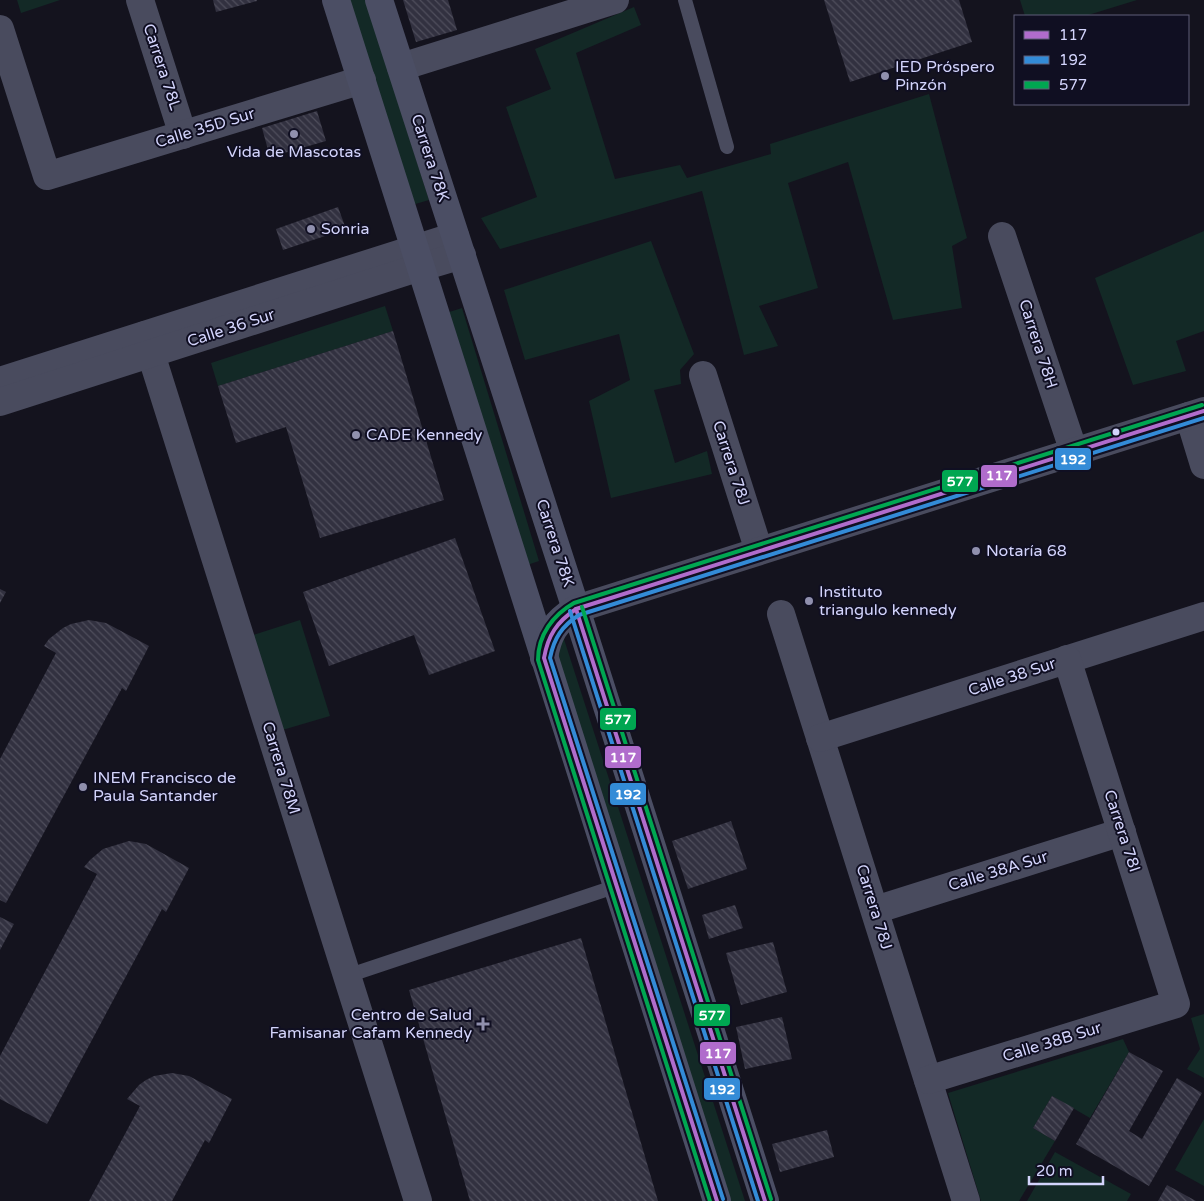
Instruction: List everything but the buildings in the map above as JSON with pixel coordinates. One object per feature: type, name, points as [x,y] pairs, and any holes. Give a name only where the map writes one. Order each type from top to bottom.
[{"type":"main road","points":[[336,0],[420,258],[544,658],[717,1201]]},
{"type":"main road","name":"Carrera 78K","points":[[379,0],[765,1201]]},
{"type":"main road","points":[[544,658],[547,643],[553,629],[563,617],[576,609]]},
{"type":"street","name":"Carrera 78L","points":[[140,0],[183,134]]},
{"type":"street","points":[[401,67],[615,0]]},
{"type":"street","name":"Calle 35D Sur","points":[[0,29],[47,176],[362,80]]},
{"type":"street","name":"Carrera 78H","points":[[1002,236],[1074,452]]},
{"type":"street","name":"Calle 36 Sur","points":[[0,381],[149,344],[459,246]]},
{"type":"street","name":"Calle 36 Sur","points":[[0,402],[149,344]]},
{"type":"street","name":"Carrera 78M","points":[[149,344],[418,1201]]},
{"type":"street","name":"Carrera 78J","points":[[703,375],[759,551]]},
{"type":"street","points":[[576,609],[1196,413],[1204,466]]},
{"type":"street","name":"Carrera 78J","points":[[782,614],[966,1201]]},
{"type":"street","name":"Calle 38 Sur","points":[[820,738],[1204,616]]},
{"type":"street","name":"Carrera 78I","points":[[1067,659],[1176,1004]]},
{"type":"street","name":"Calle 38A Sur","points":[[874,910],[1122,832]]},
{"type":"street","name":"Calle 38B Sur","points":[[928,1080],[1176,1004]]},
{"type":"lane","points":[[685,0],[727,147]]},
{"type":"lane","points":[[347,976],[617,886]]},
{"type":"green space","points":[[17,0],[60,0],[21,13]]},
{"type":"green space","points":[[347,0],[366,0],[429,200],[412,205]]},
{"type":"green space","points":[[1020,0],[1137,0],[1088,15],[1025,15]]},
{"type":"green space","points":[[634,7],[641,25],[576,53],[615,179],[680,165],[687,178],[771,154],[770,144],[929,94],[967,238],[952,246],[962,308],[893,320],[848,162],[788,183],[818,288],[759,306],[778,346],[744,355],[702,191],[500,249],[481,218],[537,197],[506,107],[551,89],[535,49]]},
{"type":"green space","points":[[1204,231],[1204,331],[1176,341],[1186,371],[1133,385],[1095,278]]},
{"type":"green space","points":[[651,241],[694,354],[680,370],[681,384],[654,390],[675,463],[707,451],[712,474],[611,498],[589,401],[630,380],[619,334],[525,360],[504,290]]},
{"type":"green space","points":[[385,306],[393,331],[218,386],[211,363]]},
{"type":"green space","points":[[462,308],[539,561],[524,566],[446,313]]},
{"type":"green space","points":[[300,620],[330,716],[279,731],[250,636]]},
{"type":"green space","points":[[562,633],[745,1201],[724,1201],[554,661]]},
{"type":"green space","points":[[1204,1014],[1204,1078],[1187,1069],[1200,1049],[1191,1018]]},
{"type":"green space","points":[[1123,1039],[1129,1052],[1090,1118],[1052,1096],[1033,1128],[1055,1141],[1019,1201],[981,1201],[948,1093]]},
{"type":"green space","points":[[1204,1119],[1204,1186],[1175,1170]]},
{"type":"green space","points":[[1055,1152],[1131,1194],[1127,1201],[1027,1201]]},
{"type":"transit line","name":"577","points":[[710,1201],[538,660],[541,642],[548,627],[560,613],[574,603],[1202,405]]},
{"type":"transit line","name":"117","points":[[717,1201],[544,658],[548,642],[554,630],[576,609],[1204,411]]},
{"type":"transit line","name":"192","points":[[723,1199],[550,658],[560,633],[579,615],[1204,418]]},
{"type":"transit line","name":"577","points":[[582,607],[771,1199]]},
{"type":"transit line","name":"117","points":[[576,609],[765,1201]]},
{"type":"transit line","name":"192","points":[[570,611],[758,1201]]},
{"type":"place","name":"IED Próspero Pinzón","points":[[885,76]]},
{"type":"place","name":"Vida de Mascotas","points":[[294,134]]},
{"type":"place","name":"Sonria","points":[[311,229]]},
{"type":"place","name":"CADE Kennedy","points":[[356,435]]},
{"type":"place","name":"Notaría 68","points":[[976,551]]},
{"type":"place","name":"Instituto triangulo kennedy","points":[[809,601]]},
{"type":"place","name":"INEM Francisco de Paula Santander","points":[[83,787]]},
{"type":"place","name":"Centro de Salud Famisanar Cafam Kennedy","points":[[483,1024]]}]
